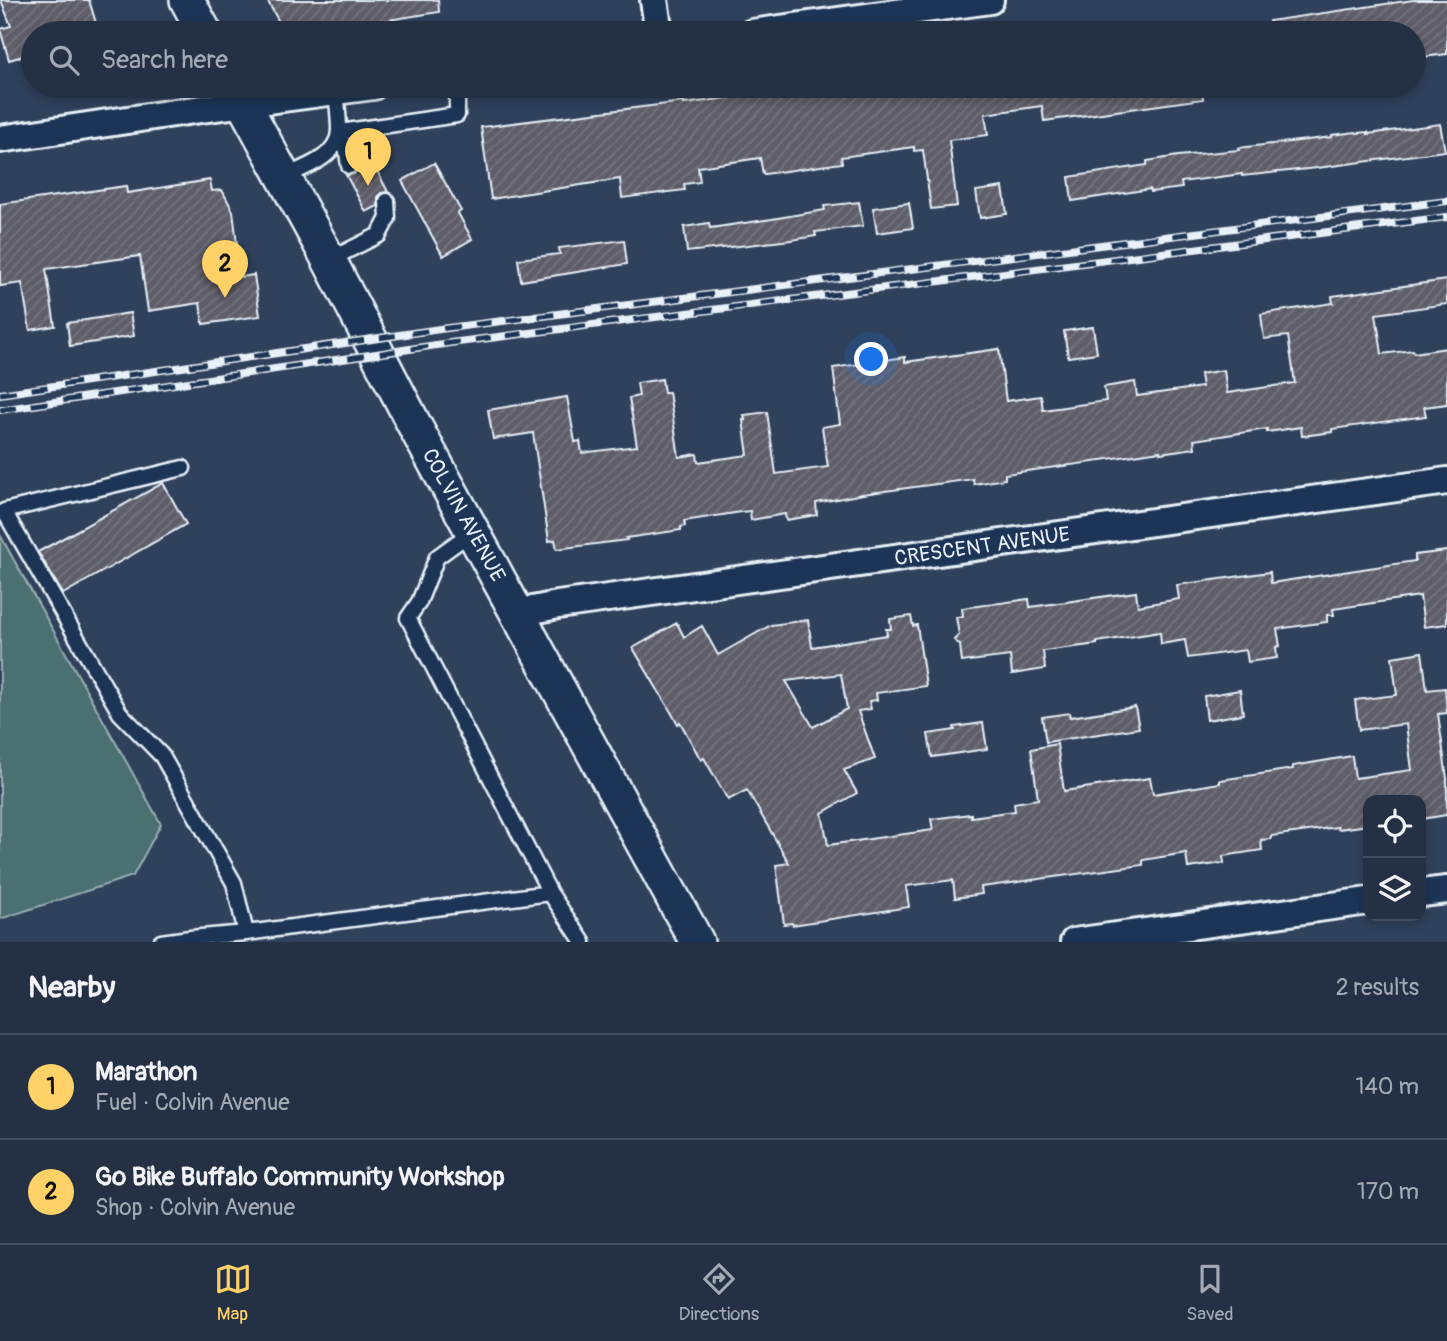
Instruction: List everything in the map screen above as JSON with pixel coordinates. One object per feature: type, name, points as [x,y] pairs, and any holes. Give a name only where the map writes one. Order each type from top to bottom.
[{"type":"street","points":[[187,0],[198,21]]},
{"type":"street","points":[[654,0],[657,21]]},
{"type":"street","points":[[838,21],[990,0]]},
{"type":"street","points":[[0,139],[217,98]]},
{"type":"street","name":"COLVIN AVENUE","points":[[240,98],[329,260],[417,430],[697,942]]},
{"type":"street","name":"CRESCENT AVENUE","points":[[518,612],[1447,481]]},
{"type":"street","points":[[1426,892],[1447,890]]},
{"type":"street","points":[[1074,942],[1363,902]]},
{"type":"lane","points":[[337,98],[340,140],[349,166]]},
{"type":"lane","points":[[283,177],[323,158],[340,140],[457,115],[457,98]]},
{"type":"lane","points":[[340,140],[365,157]]},
{"type":"lane","points":[[329,260],[379,235],[388,218],[387,201]]},
{"type":"lane","points":[[373,209],[388,218]]},
{"type":"lane","points":[[183,468],[4,511],[120,713],[162,756],[169,768],[234,883],[246,933]]},
{"type":"lane","points":[[473,531],[437,557],[419,602],[408,618],[550,893],[583,942]]},
{"type":"lane","points":[[164,942],[550,893]]},
{"type":"green space","points":[[0,535],[161,824],[133,876],[0,919]]},
{"type":"building","points":[[1,0],[89,0],[95,21],[21,21],[21,57],[9,60],[0,29],[11,26]]},
{"type":"building","points":[[267,0],[438,0],[439,12],[382,21],[278,21]]},
{"type":"building","points":[[1413,0],[1447,0],[1447,54],[1426,57],[1426,21],[1269,21]]},
{"type":"building","points":[[727,98],[1203,99],[1044,121],[1042,106],[985,114],[988,135],[949,140],[957,206],[931,209],[923,150],[914,151],[914,147],[841,157],[842,163],[765,174],[760,158],[698,167],[700,182],[684,184],[685,190],[622,198],[620,179],[491,199],[481,127]]},
{"type":"building","points":[[1440,124],[1445,151],[1181,182],[1182,188],[1151,192],[1150,189],[1072,201],[1069,177],[1147,165],[1147,161],[1178,156],[1239,150],[1238,148],[1356,132],[1368,134]]},
{"type":"building","points":[[373,163],[388,192],[381,193],[378,206],[366,212],[346,175],[354,174],[360,165],[365,167]]},
{"type":"building","points":[[434,163],[461,211],[458,213],[472,239],[443,256],[402,181]]},
{"type":"building","points":[[210,180],[212,191],[222,190],[233,211],[241,277],[254,275],[260,316],[203,324],[200,303],[148,311],[140,256],[46,269],[55,326],[30,330],[22,283],[0,286],[0,204],[126,186],[127,193]]},
{"type":"building","points":[[1003,187],[1007,214],[980,218],[976,191]]},
{"type":"building","points":[[859,202],[863,226],[815,232],[816,236],[791,240],[687,252],[684,227],[709,223],[710,228]]},
{"type":"building","points":[[909,203],[913,228],[877,233],[873,208]]},
{"type":"building","points":[[624,240],[627,264],[521,281],[518,259],[560,254],[559,248]]},
{"type":"building","points":[[1447,280],[1447,304],[1376,314],[1382,354],[1447,348],[1447,404],[1424,407],[1426,416],[1332,429],[1332,432],[1302,436],[1301,427],[1267,432],[1267,429],[1194,440],[1195,448],[1005,474],[1005,479],[974,484],[973,479],[816,503],[817,515],[786,520],[785,514],[751,520],[750,511],[741,512],[684,521],[685,526],[681,527],[681,530],[557,549],[555,540],[549,541],[533,433],[493,439],[488,410],[567,397],[575,442],[580,441],[582,453],[637,446],[629,398],[639,396],[637,383],[662,379],[664,393],[669,392],[679,457],[697,454],[698,462],[748,455],[744,415],[767,412],[776,474],[828,467],[822,427],[840,424],[833,368],[905,357],[905,362],[999,349],[1006,401],[1041,396],[1043,410],[1106,401],[1104,387],[1135,382],[1137,396],[1202,387],[1200,374],[1224,370],[1227,393],[1295,383],[1288,336],[1264,339],[1261,314],[1333,303],[1332,296]]},
{"type":"building","points":[[130,313],[134,336],[70,346],[67,323]]},
{"type":"building","points":[[1093,327],[1097,353],[1068,357],[1064,331]]},
{"type":"building","points":[[163,483],[186,524],[63,594],[38,552]]},
{"type":"building","points":[[1447,551],[1447,624],[1424,627],[1420,596],[1333,609],[1334,615],[1327,615],[1327,622],[1277,629],[1280,646],[1276,647],[1277,658],[1248,662],[1246,650],[1188,658],[1185,640],[1161,644],[1160,632],[1043,651],[1045,669],[1012,674],[1010,656],[962,662],[960,645],[954,640],[959,635],[956,617],[963,616],[962,608],[1029,599],[1030,607],[1136,592],[1138,606],[1179,599],[1177,585],[1270,572],[1271,583],[1415,561],[1415,555]]},
{"type":"building","points":[[911,616],[913,626],[917,625],[926,686],[876,693],[877,700],[869,701],[871,709],[858,711],[875,759],[844,770],[857,793],[822,813],[828,845],[933,830],[931,819],[1015,811],[1014,803],[1038,799],[1031,749],[1057,744],[1064,791],[1150,778],[1153,794],[1352,756],[1355,778],[1412,770],[1406,724],[1359,730],[1355,700],[1397,695],[1392,657],[1422,652],[1427,690],[1445,688],[1447,713],[1438,714],[1447,779],[1447,815],[1426,818],[1426,795],[1363,795],[1363,826],[1271,836],[1271,839],[1261,840],[1262,850],[1223,856],[1224,863],[1188,868],[1186,853],[1143,860],[1143,865],[981,887],[982,894],[955,898],[953,880],[906,886],[909,907],[793,925],[784,924],[776,865],[789,863],[747,790],[728,800],[704,758],[701,760],[680,722],[678,724],[633,648],[677,623],[684,637],[702,626],[718,655],[771,625],[808,620],[812,647],[887,635],[886,629],[891,629],[890,619]],"holes":[[[841,674],[847,709],[813,727],[786,681]]]},
{"type":"building","points":[[1240,690],[1243,714],[1207,720],[1204,696]]},
{"type":"building","points":[[1135,707],[1139,728],[1046,742],[1042,717],[1069,713],[1070,717]]},
{"type":"building","points":[[983,723],[987,749],[932,757],[928,734]]},
{"type":"railway","points":[[0,394],[440,329],[1447,201]]},
{"type":"railway","points":[[0,410],[450,343],[1447,217]]},
{"type":"place","name":"Marathon","points":[[368,186]]},
{"type":"place","name":"Go Bike Buffalo Community Workshop","points":[[225,298]]}]
